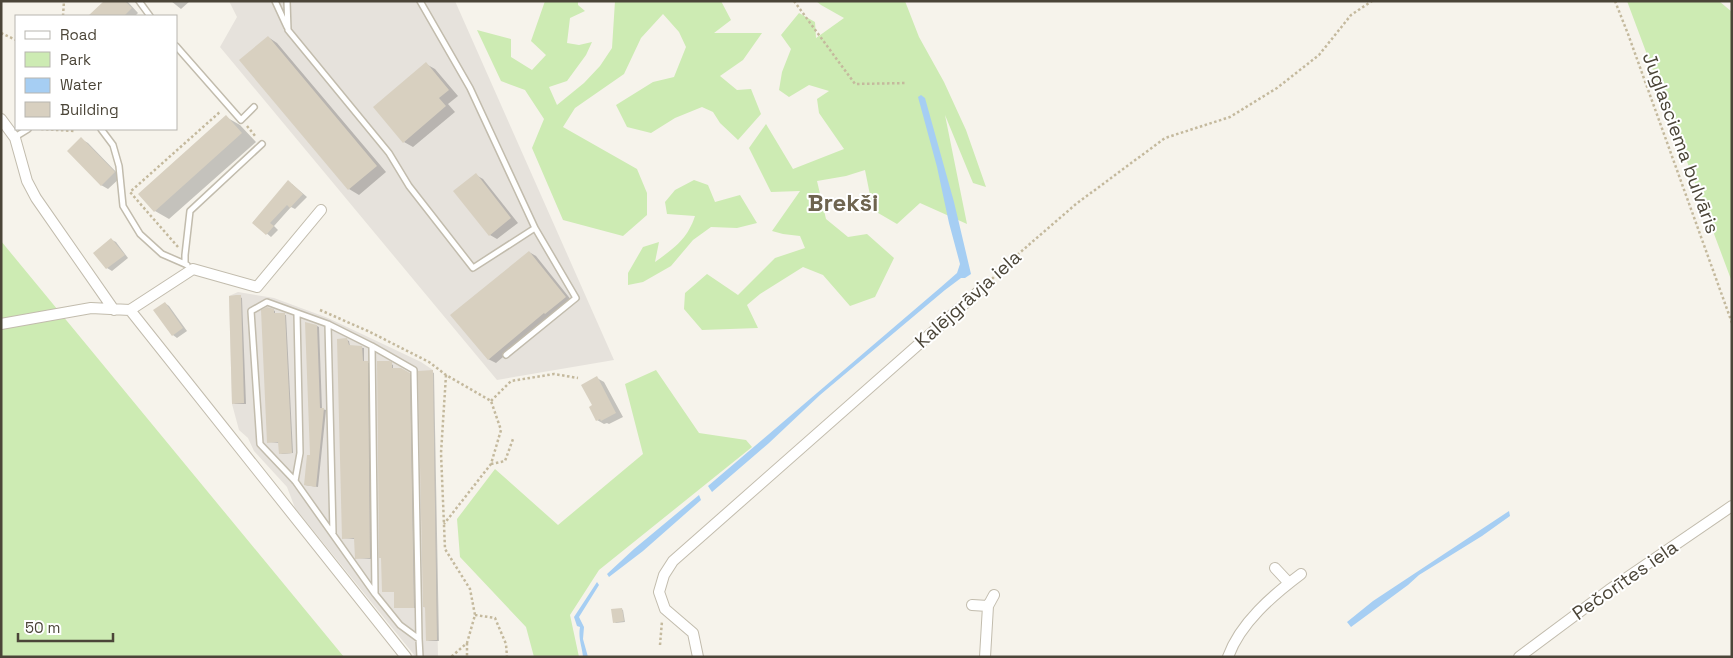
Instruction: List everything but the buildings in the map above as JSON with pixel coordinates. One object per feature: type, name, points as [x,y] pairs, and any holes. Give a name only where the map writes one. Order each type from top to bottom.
[{"type":"street","points":[[1,119],[15,138],[27,181],[36,198],[114,310]]},
{"type":"street","points":[[1,324],[91,308],[130,310],[189,267],[257,287],[320,210]]},
{"type":"street","name":"Kalējgrāvja iela","points":[[665,609],[659,592],[664,575],[673,561],[978,292]]},
{"type":"street","points":[[130,310],[406,657]]},
{"type":"street","name":"Pečorītes iela","points":[[1519,657],[1609,590],[1732,506]]},
{"type":"street","points":[[1275,568],[1289,583]]},
{"type":"street","points":[[1228,657],[1245,625],[1301,574]]},
{"type":"street","points":[[985,657],[988,606],[994,595]]},
{"type":"street","points":[[972,605],[988,606]]},
{"type":"street","points":[[665,609],[693,633],[698,657]]},
{"type":"lane","points":[[139,1],[149,15]]},
{"type":"lane","points":[[275,1],[288,30],[389,153],[409,186],[473,268],[535,228]]},
{"type":"lane","points":[[287,1],[288,30]]},
{"type":"lane","points":[[420,1],[470,88],[535,228],[576,298],[506,355]]},
{"type":"lane","points":[[178,48],[241,120],[254,107]]},
{"type":"lane","points":[[15,138],[27,130]]},
{"type":"lane","points":[[102,130],[113,145],[119,166],[123,206],[140,234],[162,254],[189,267]]},
{"type":"lane","points":[[189,267],[185,255],[190,211],[262,144]]},
{"type":"lane","points":[[420,639],[400,625],[375,594],[295,481],[260,444],[251,311],[267,302],[328,324],[414,370],[420,639],[420,657]]},
{"type":"lane","points":[[295,481],[300,452],[297,314]]},
{"type":"lane","points":[[328,324],[333,534]]},
{"type":"lane","points":[[372,346],[375,594]]},
{"type":"path","points":[[63,15],[64,1]]},
{"type":"path","points":[[794,1],[855,84],[907,83]]},
{"type":"path","name":"Kalējgrāvja iela","points":[[978,292],[1009,262],[1076,204],[1165,138],[1230,117],[1277,88],[1319,55],[1351,15],[1372,1]]},
{"type":"path","name":"Juglasciema bulvāris","points":[[1615,1],[1732,323]]},
{"type":"path","points":[[1,33],[15,40]]},
{"type":"path","points":[[185,255],[130,192],[228,105]]},
{"type":"path","points":[[241,120],[262,144]]},
{"type":"path","points":[[58,130],[74,131]]},
{"type":"path","points":[[314,308],[368,331],[430,362],[446,375],[490,401],[500,430],[491,464],[444,524]]},
{"type":"path","points":[[490,401],[511,382],[554,374],[578,378]]},
{"type":"path","points":[[446,375],[441,453],[445,549],[470,589],[475,615],[467,643],[468,657]]},
{"type":"path","points":[[491,464],[505,461],[513,439]]},
{"type":"path","points":[[660,644],[662,617],[665,609]]},
{"type":"path","points":[[475,615],[496,618],[506,644],[507,657]]},
{"type":"path","points":[[451,657],[467,643]]},
{"type":"shaded area","points":[[229,1],[455,1],[614,360],[497,380],[220,47],[237,17]]},
{"type":"shaded area","points":[[238,292],[274,298],[328,318],[421,362],[433,370],[438,657],[415,656],[295,508],[287,487],[254,451],[248,438],[239,430],[232,404],[229,296]]},
{"type":"green space","points":[[545,1],[578,1],[578,5],[585,11],[570,18],[567,43],[579,45],[592,42],[586,55],[567,81],[549,87],[557,105],[584,83],[600,66],[612,48],[615,1],[721,1],[731,20],[714,33],[762,33],[743,60],[720,76],[737,90],[751,89],[761,114],[738,140],[720,123],[713,112],[702,107],[675,118],[651,133],[627,127],[616,105],[653,82],[674,77],[686,47],[679,32],[663,14],[641,38],[624,74],[575,108],[563,127],[637,169],[647,193],[647,215],[623,236],[563,220],[532,148],[544,119],[525,90],[501,81],[477,30],[511,39],[511,57],[532,70],[546,55],[531,41]]},
{"type":"green space","points":[[816,1],[905,1],[919,37],[944,82],[966,130],[986,187],[973,183],[945,115],[967,224],[920,203],[897,224],[873,210],[865,170],[846,176],[817,181],[826,219],[848,237],[867,234],[894,258],[875,297],[850,306],[823,275],[803,267],[760,294],[747,305],[758,328],[702,330],[684,309],[685,293],[707,274],[738,295],[775,258],[805,248],[800,236],[772,231],[800,191],[771,192],[749,148],[766,124],[793,169],[844,149],[819,113],[817,99],[829,91],[809,85],[789,97],[779,90],[782,72],[791,49],[781,35],[799,13],[815,22],[816,38],[844,18]]},
{"type":"green space","points":[[1627,1],[1719,1],[1732,12],[1732,282]]},
{"type":"green space","points":[[694,180],[708,185],[715,202],[740,195],[757,223],[737,228],[711,227],[693,240],[671,266],[643,282],[628,285],[628,273],[643,247],[659,242],[655,262],[674,248],[688,231],[695,216],[667,214],[665,202],[675,190]]},
{"type":"green space","points":[[1,241],[344,657],[1,657]]},
{"type":"green space","points":[[656,370],[699,433],[746,440],[752,447],[599,570],[570,615],[579,657],[534,657],[526,627],[460,557],[457,519],[495,469],[558,525],[643,454],[625,384]]},
{"type":"water","points":[[921,95],[925,98],[954,202],[971,274],[961,278],[945,290],[820,395],[769,443],[712,492],[708,486],[957,273],[960,264],[918,97]]},
{"type":"water","points":[[699,495],[701,500],[643,551],[609,577],[607,574],[634,549]]},
{"type":"water","points":[[1509,511],[1510,516],[1482,536],[1419,575],[1351,627],[1347,622],[1373,601]]},
{"type":"water","points":[[597,582],[599,585],[579,617],[584,627],[583,639],[588,657],[583,657],[580,627],[577,626],[574,617]]},
{"type":"district","name":"Brekši","points":[[843,202]]}]
